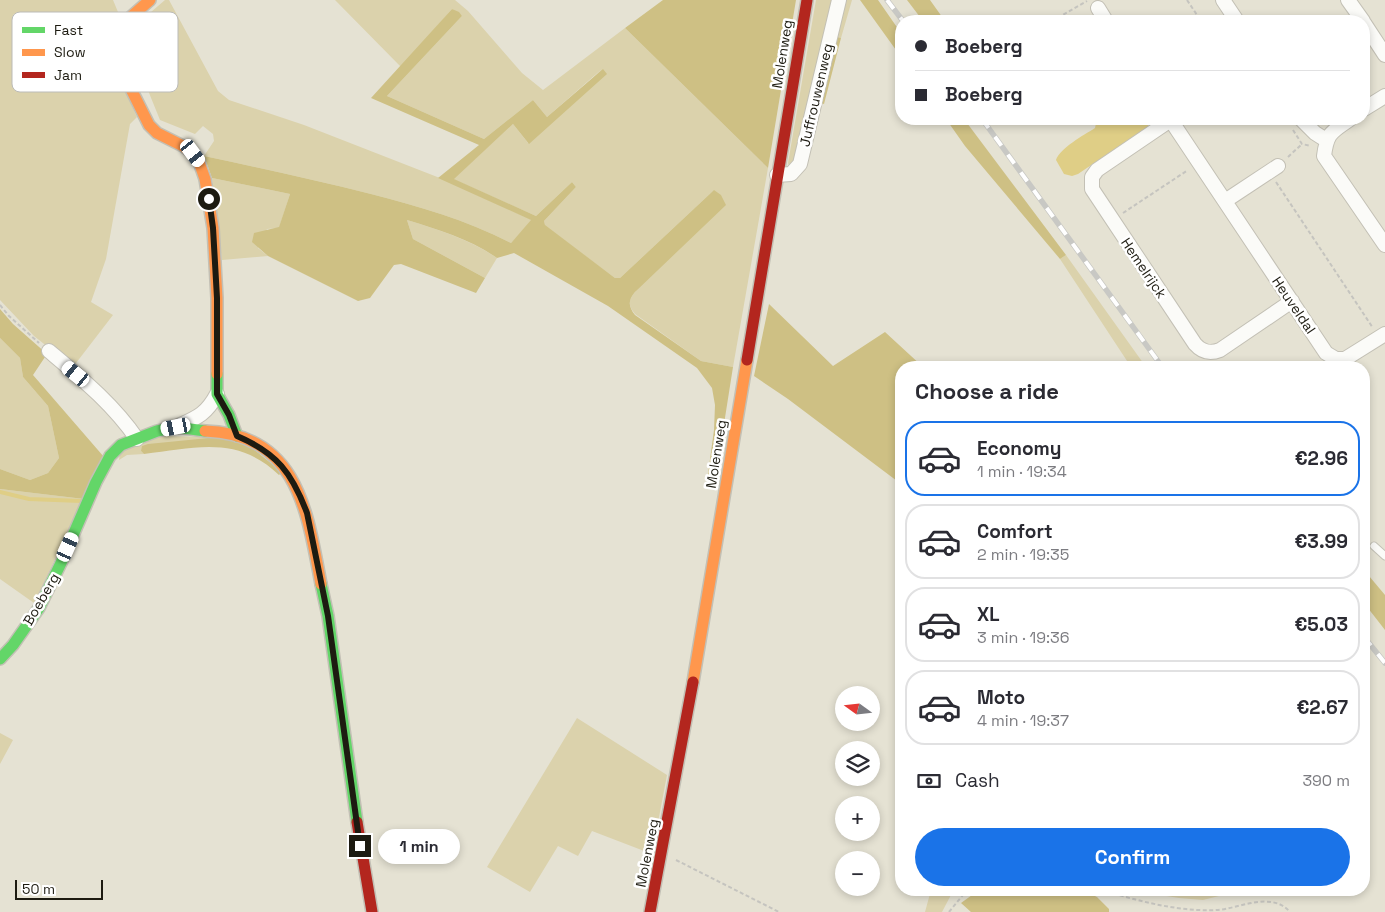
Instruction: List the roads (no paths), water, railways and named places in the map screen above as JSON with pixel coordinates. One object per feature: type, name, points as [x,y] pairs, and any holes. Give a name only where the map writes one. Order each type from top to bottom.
[{"type":"street","points":[[136,12],[150,0]]},
{"type":"street","name":"Molenweg","points":[[650,912],[690,700],[806,0]]},
{"type":"street","name":"Juffrouwenweg","points":[[777,175],[792,174],[800,164],[839,0]]},
{"type":"street","points":[[1223,0],[1233,15]]},
{"type":"street","points":[[1348,0],[1358,15]]},
{"type":"street","points":[[1094,4],[1102,15]]},
{"type":"street","points":[[1370,32],[1385,55]]},
{"type":"street","points":[[132,92],[149,125],[157,133],[193,153],[200,162],[205,179],[214,236],[217,298],[217,394],[229,415],[237,436]]},
{"type":"street","points":[[1370,105],[1385,96]]},
{"type":"street","name":"Hemelrijck","points":[[1162,125],[1097,170],[1091,181],[1092,189],[1195,344],[1202,351],[1220,350],[1292,301]]},
{"type":"street","name":"Heuveldal","points":[[1175,125],[1326,353],[1336,359],[1344,359],[1382,336]]},
{"type":"street","points":[[1307,125],[1326,140]]},
{"type":"street","points":[[1342,125],[1332,132],[1326,140],[1324,156],[1381,229],[1385,245]]},
{"type":"street","points":[[1225,201],[1274,169]]},
{"type":"street","points":[[48,352],[89,385],[123,419],[137,439]]},
{"type":"street","name":"Boeberg","points":[[0,659],[13,645],[39,608],[96,482],[110,456],[120,445],[157,430],[176,427],[200,416],[210,407],[217,394]]},
{"type":"street","name":"Boeberg","points":[[176,427],[196,431],[227,432],[255,444],[271,454],[285,467],[301,498],[307,513],[328,616],[358,832],[372,912]]},
{"type":"lane","points":[[1374,546],[1385,556]]},
{"type":"waterway","points":[[0,492],[29,499],[81,501]]},
{"type":"railway","points":[[887,0],[898,15]]},
{"type":"railway","points":[[986,125],[1158,361]]},
{"type":"railway","points":[[1370,644],[1385,663]]}]
